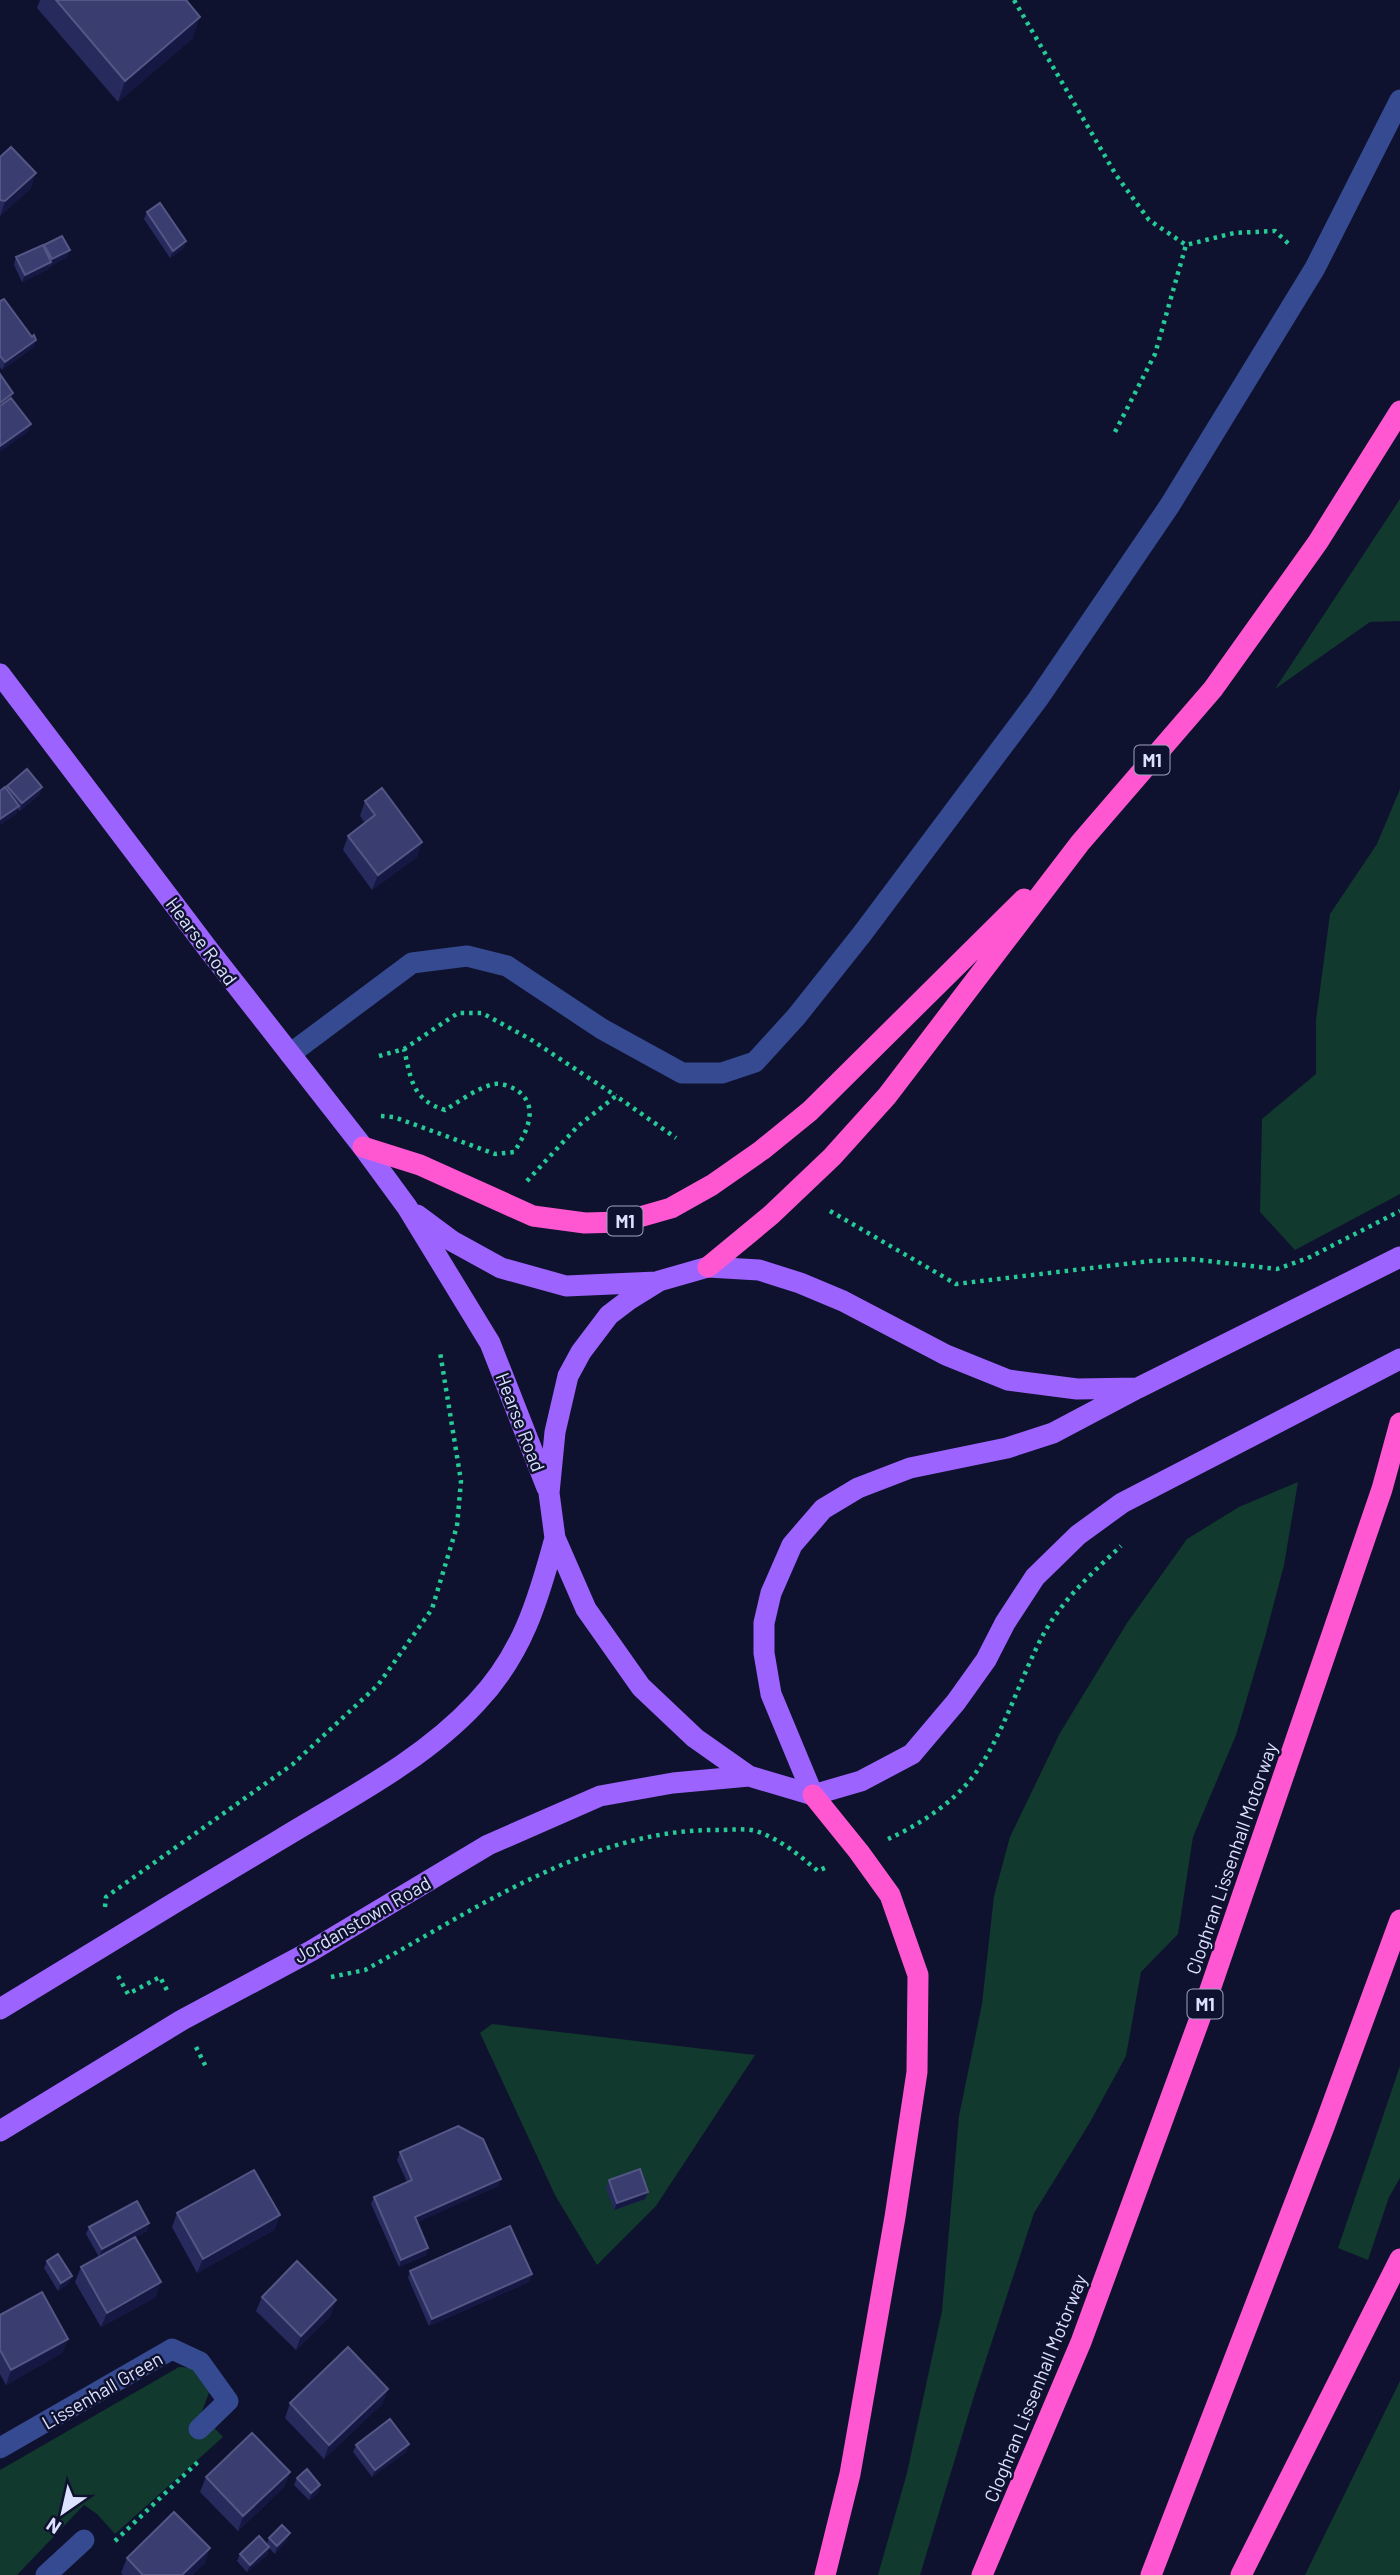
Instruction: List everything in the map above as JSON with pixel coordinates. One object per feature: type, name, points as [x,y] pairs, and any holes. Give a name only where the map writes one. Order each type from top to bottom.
[{"type":"highway","name":"M1","points":[[708,1267],[771,1214],[832,1157],[887,1096],[1080,843],[1213,689],[1318,542],[1400,411]]},
{"type":"highway","name":"M1","points":[[363,1146],[420,1165],[533,1216],[585,1223],[622,1222],[671,1208],[732,1171],[810,1111],[1080,843]]},
{"type":"highway","name":"Cloghran Lissenhall Motorway","points":[[982,2575],[1081,2342],[1203,2010],[1378,1502],[1400,1423]]},
{"type":"highway","points":[[813,1795],[890,1895],[918,1975],[917,2072],[897,2204],[850,2474],[825,2575]]},
{"type":"highway","points":[[1151,2575],[1319,2140],[1400,1920]]},
{"type":"highway","points":[[1241,2575],[1400,2259]]},
{"type":"main road","name":"Hearse Road","points":[[0,674],[407,1207],[490,1343],[549,1493]]},
{"type":"main road","name":"Hearse Road","points":[[407,1207],[452,1241],[501,1268],[566,1286],[659,1281]]},
{"type":"main road","points":[[813,1795],[771,1694],[764,1653],[764,1623],[771,1593],[792,1545],[823,1509],[858,1488],[911,1468],[1007,1448],[1054,1433],[1400,1257]]},
{"type":"main road","points":[[1138,1388],[1077,1389],[1008,1380],[946,1355],[844,1301],[800,1283],[760,1270],[708,1267],[659,1281],[608,1315],[581,1352],[568,1376],[555,1432],[549,1493],[555,1538],[586,1609],[641,1687],[695,1738],[749,1776],[813,1795],[861,1781],[912,1754],[956,1702],[986,1660],[1005,1623],[1035,1577],[1078,1535],[1122,1503],[1400,1359]]},
{"type":"main road","points":[[0,2009],[370,1785],[440,1738],[477,1702],[511,1658],[539,1598],[555,1538]]},
{"type":"main road","name":"Jordanstown Road","points":[[0,2131],[182,2020],[311,1951],[488,1845],[600,1796],[673,1783],[749,1776]]},
{"type":"street","points":[[290,1054],[412,963],[467,956],[507,966],[602,1029],[682,1073],[722,1073],[755,1062],[796,1017],[862,934],[1038,699],[1170,505],[1315,268],[1400,100]]},
{"type":"street","name":"Lissenhall Green","points":[[0,2448],[172,2349],[200,2362],[228,2400],[199,2429]]},
{"type":"street","points":[[46,2575],[84,2540]]},
{"type":"path","points":[[1014,0],[1116,175],[1149,220],[1186,245],[1234,233],[1275,231],[1315,268]]},
{"type":"path","points":[[1115,432],[1155,354],[1186,245]]},
{"type":"path","points":[[379,1056],[404,1049],[458,1013],[482,1013],[530,1039],[676,1138]]},
{"type":"path","points":[[346,1126],[365,1114],[394,1117],[495,1154],[514,1152],[526,1133],[530,1120],[530,1109],[524,1095],[512,1087],[497,1084],[481,1089],[445,1110],[429,1105],[416,1090],[404,1049]]},
{"type":"path","points":[[524,1184],[578,1126],[615,1096]]},
{"type":"path","points":[[830,1211],[956,1284],[1191,1258],[1276,1269],[1308,1258],[1400,1211]]},
{"type":"path","points":[[102,1947],[106,1897],[293,1764],[378,1685],[432,1609],[457,1526],[461,1481],[440,1352]]},
{"type":"path","points":[[118,1976],[128,1994],[160,1977],[172,2001]]},
{"type":"path","points":[[195,2046],[207,2069]]},
{"type":"path","points":[[84,2540],[100,2556],[205,2455],[214,2446],[199,2429]]},
{"type":"green space","points":[[1400,499],[1400,621],[1370,622],[1275,689]]},
{"type":"green space","points":[[1400,789],[1400,1194],[1295,1250],[1260,1212],[1262,1119],[1316,1074],[1316,1020],[1330,914],[1377,844]]},
{"type":"green space","points":[[1298,1482],[1284,1565],[1265,1637],[1236,1735],[1193,1837],[1178,1934],[1141,1972],[1126,2056],[1089,2124],[1034,2213],[974,2396],[920,2575],[878,2575],[907,2473],[942,2311],[959,2116],[982,2004],[994,1896],[1010,1837],[1060,1733],[1127,1623],[1187,1539],[1239,1507]]},
{"type":"green space","points":[[492,2024],[755,2055],[656,2206],[597,2265],[555,2195],[480,2033]]},
{"type":"green space","points":[[1400,2066],[1400,2178],[1389,2197],[1368,2260],[1338,2248]]},
{"type":"green space","points":[[179,2367],[195,2368],[210,2390],[201,2414],[223,2437],[115,2534],[97,2514],[84,2505],[17,2575],[0,2575],[0,2470]]},
{"type":"green space","points":[[1400,2381],[1400,2575],[1305,2575]]},
{"type":"building","points":[[56,0],[186,0],[200,17],[125,81]]},
{"type":"building","points":[[11,147],[36,173],[5,201],[0,200],[0,157]]},
{"type":"building","points":[[160,203],[186,241],[173,251],[147,212]]},
{"type":"building","points":[[62,236],[70,250],[52,259],[44,245]]},
{"type":"building","points":[[43,245],[51,262],[25,275],[16,257]]},
{"type":"building","points":[[4,299],[36,340],[5,362],[0,356],[0,301]]},
{"type":"building","points":[[0,374],[13,393],[0,403]]},
{"type":"building","points":[[11,398],[31,424],[0,446],[0,406]]},
{"type":"building","points":[[27,769],[42,787],[22,803],[7,786]]},
{"type":"building","points":[[5,787],[19,806],[0,819],[0,791]]},
{"type":"building","points":[[382,788],[422,842],[378,875],[348,836],[375,815],[365,801]]},
{"type":"building","points":[[458,2126],[483,2139],[501,2179],[415,2217],[428,2248],[401,2260],[374,2197],[412,2180],[400,2152]]},
{"type":"building","points":[[640,2169],[648,2192],[617,2203],[609,2180]]},
{"type":"building","points":[[254,2170],[280,2215],[203,2259],[177,2213]]},
{"type":"building","points":[[137,2201],[149,2223],[102,2249],[89,2227]]},
{"type":"building","points":[[510,2226],[532,2274],[432,2319],[410,2271]]},
{"type":"building","points":[[135,2237],[161,2282],[107,2313],[81,2267]]},
{"type":"building","points":[[58,2254],[72,2276],[61,2283],[47,2261]]},
{"type":"building","points":[[297,2261],[336,2300],[301,2336],[262,2297]]},
{"type":"building","points":[[42,2292],[68,2339],[11,2370],[0,2350],[0,2315]]},
{"type":"building","points":[[348,2347],[388,2389],[329,2445],[290,2403]]},
{"type":"building","points":[[390,2419],[409,2444],[375,2470],[356,2445]]},
{"type":"building","points":[[252,2433],[290,2472],[243,2516],[206,2477]]},
{"type":"building","points":[[307,2469],[320,2485],[311,2493],[297,2478]]},
{"type":"building","points":[[174,2512],[210,2548],[182,2575],[143,2575],[127,2558]]},
{"type":"building","points":[[282,2525],[290,2533],[277,2546],[269,2538]]},
{"type":"building","points":[[259,2536],[269,2547],[250,2565],[240,2554]]}]
